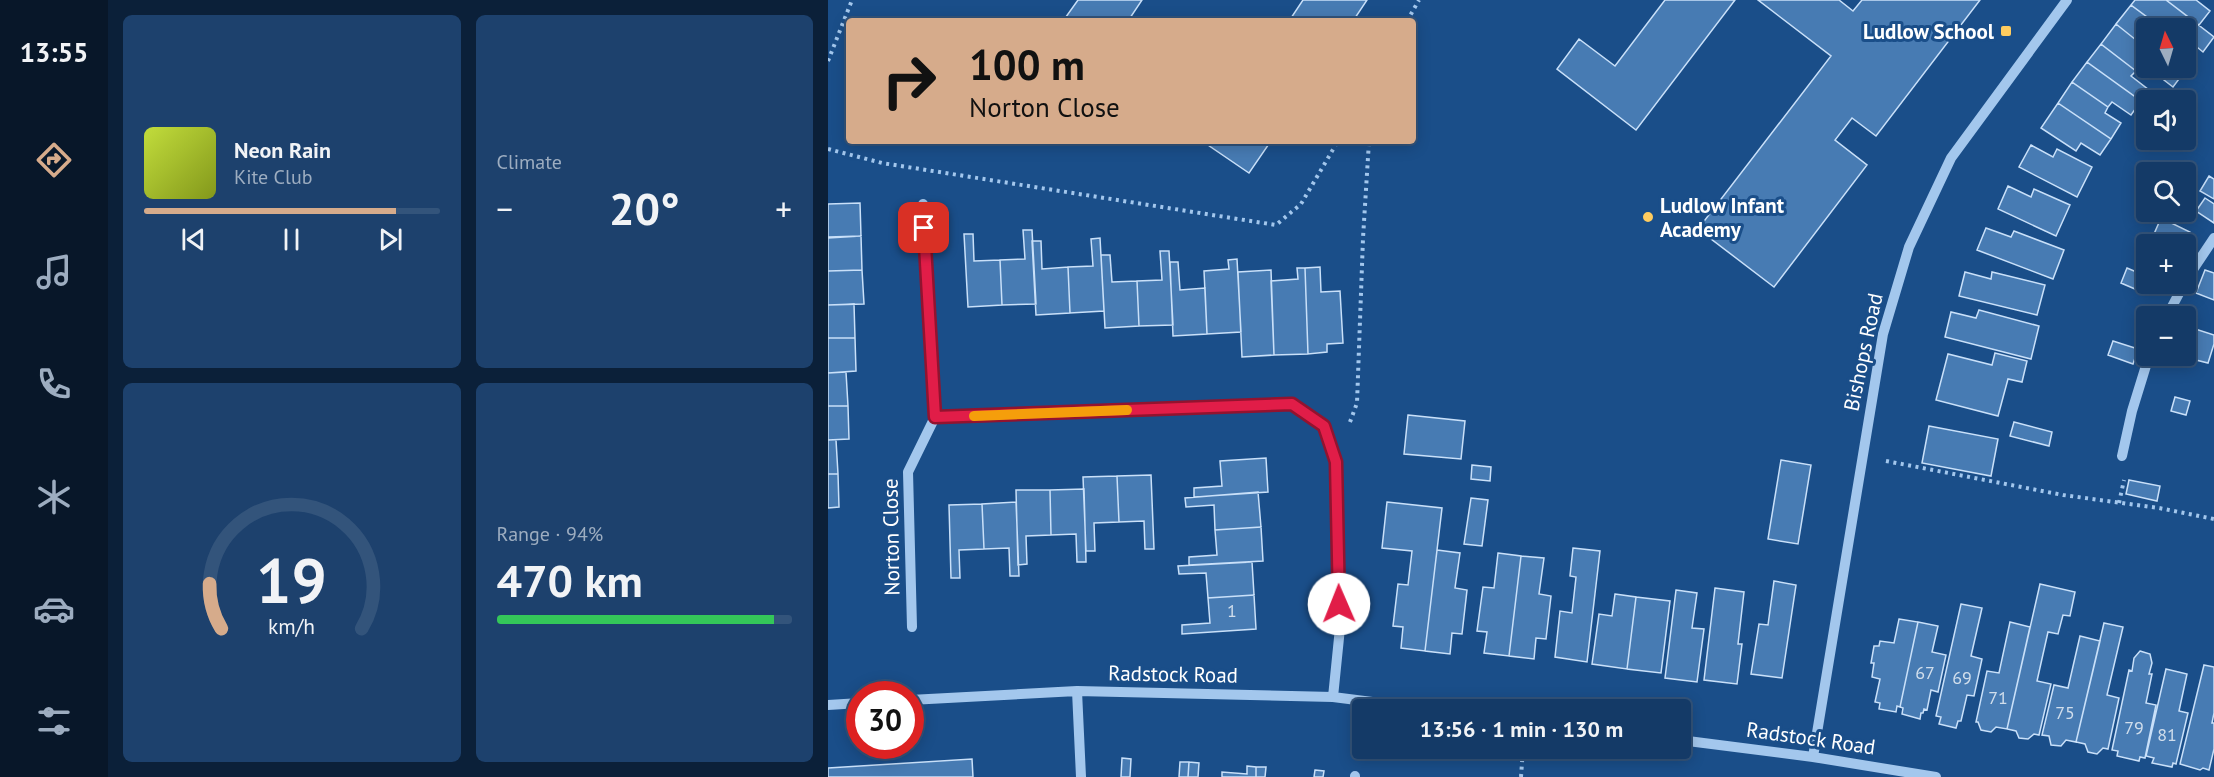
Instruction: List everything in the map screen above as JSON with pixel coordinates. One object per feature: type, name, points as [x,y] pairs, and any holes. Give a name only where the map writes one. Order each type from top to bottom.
[{"type":"street","name":"Bishops Road","points":[[1813,757],[1883,334],[1909,247],[1951,158],[2067,0]]},
{"type":"street","name":"Norton Close","points":[[912,627],[908,472],[935,417],[923,204]]},
{"type":"street","points":[[2196,266],[2213,242]]},
{"type":"street","points":[[2122,456],[2132,411],[2146,366]]},
{"type":"street","points":[[935,417],[1292,404],[1324,426],[1336,462],[1340,628],[1333,697]]},
{"type":"street","points":[[1077,691],[1081,777]]},
{"type":"street","name":"Radstock Road","points":[[924,699],[1077,691],[1333,697],[1352,699]]},
{"type":"street","points":[[828,705],[846,704]]},
{"type":"street","name":"Radstock Road","points":[[1691,741],[1813,757],[1936,777]]},
{"type":"path","points":[[828,61],[852,0]]},
{"type":"path","points":[[1409,18],[1419,0]]},
{"type":"path","points":[[828,149],[882,163],[1276,225],[1301,204],[1336,144]]},
{"type":"path","points":[[1336,462],[1357,403],[1362,238],[1369,144]]},
{"type":"path","points":[[1862,456],[2063,495],[2159,508],[2214,519]]},
{"type":"path","points":[[1521,777],[1522,759]]},
{"type":"building","points":[[1078,0],[1142,0],[1130,18],[1065,18]]},
{"type":"building","points":[[1303,0],[1367,0],[1355,18],[1291,18]]},
{"type":"building","points":[[1665,0],[1735,0],[1636,130],[1557,69],[1579,39],[1615,66]]},
{"type":"building","points":[[1758,0],[1839,0],[1853,11],[1862,0],[1980,0],[1876,136],[1852,118],[1835,140],[1867,165],[1774,287],[1698,229],[1831,56]]},
{"type":"building","points":[[2135,0],[2166,0],[2189,18],[2149,18],[2131,5]]},
{"type":"building","points":[[2166,0],[2196,0],[2210,11],[2199,25],[2196,23],[2196,18],[2190,18]]},
{"type":"building","points":[[2131,5],[2149,18],[2136,18],[2136,40],[2116,24]]},
{"type":"building","points":[[2196,23],[2214,37],[2203,52],[2196,46]]},
{"type":"building","points":[[2116,24],[2136,40],[2136,71],[2101,44]]},
{"type":"building","points":[[2101,44],[2136,71],[2131,76],[2149,90],[2136,90],[2136,97],[2087,62]]},
{"type":"building","points":[[2087,62],[2136,97],[2136,108],[2131,115],[2112,102],[2108,107],[2072,82]]},
{"type":"building","points":[[2161,78],[2180,78],[2173,87]]},
{"type":"building","points":[[2072,82],[2108,107],[2105,113],[2121,123],[2111,139],[2058,103]]},
{"type":"building","points":[[2058,103],[2111,139],[2100,155],[2081,143],[2076,151],[2041,128]]},
{"type":"building","points":[[1206,144],[1269,144],[1249,173]]},
{"type":"building","points":[[2031,145],[2053,157],[2057,149],[2092,167],[2077,197],[2019,167]]},
{"type":"building","points":[[2209,176],[2214,179],[2214,199],[2200,191]]},
{"type":"building","points":[[2008,186],[2031,197],[2034,189],[2070,205],[2056,236],[1998,209]]},
{"type":"building","points":[[2205,198],[2214,204],[2214,223],[2196,211]]},
{"type":"building","points":[[860,203],[861,236],[828,237],[828,204]]},
{"type":"building","points":[[2159,222],[2169,222],[2190,232],[2189,234],[2154,234]]},
{"type":"building","points":[[1986,228],[2011,237],[2014,231],[2064,250],[2053,279],[1977,250]]},
{"type":"building","points":[[1023,230],[1032,230],[1036,304],[1002,305],[1000,260],[1025,259]]},
{"type":"building","points":[[964,234],[973,234],[974,261],[1000,260],[1002,305],[968,307]]},
{"type":"building","points":[[861,236],[862,270],[828,271],[828,238]]},
{"type":"building","points":[[1100,238],[1104,311],[1070,313],[1068,267],[1093,266],[1091,239]]},
{"type":"building","points":[[1032,241],[1041,241],[1042,269],[1068,267],[1070,313],[1036,315]]},
{"type":"building","points":[[1160,251],[1169,251],[1173,325],[1139,326],[1137,281],[1162,280]]},
{"type":"building","points":[[1101,255],[1110,255],[1112,282],[1137,281],[1139,326],[1105,328]]},
{"type":"building","points":[[1237,259],[1241,332],[1207,334],[1204,271],[1229,269],[1228,260]]},
{"type":"building","points":[[1170,262],[1178,262],[1180,290],[1205,288],[1207,334],[1173,336]]},
{"type":"building","points":[[1320,267],[1321,292],[1340,291],[1343,343],[1327,344],[1327,352],[1308,354],[1305,268]]},
{"type":"building","points":[[1297,268],[1305,268],[1308,354],[1274,355],[1271,281],[1298,279]]},
{"type":"building","points":[[2127,268],[2136,272],[2136,289],[2121,283]]},
{"type":"building","points":[[862,270],[864,304],[828,305],[828,271]]},
{"type":"building","points":[[1271,270],[1274,355],[1242,357],[1238,272]]},
{"type":"building","points":[[2205,270],[2214,273],[2214,300],[2196,293]]},
{"type":"building","points":[[1965,272],[1991,279],[1992,272],[2045,285],[2037,315],[1959,296]]},
{"type":"building","points":[[854,304],[855,338],[828,338],[828,305]]},
{"type":"building","points":[[1979,310],[2039,326],[2031,359],[1945,337],[1951,312],[1976,318]]},
{"type":"building","points":[[2196,329],[2214,335],[2214,344],[2208,363],[2196,360]]},
{"type":"building","points":[[828,338],[855,338],[856,371],[828,373]]},
{"type":"building","points":[[2113,341],[2136,348],[2133,364],[2108,355]]},
{"type":"building","points":[[1995,353],[2027,361],[2022,382],[2008,379],[1998,416],[1936,400],[1948,354],[1992,365]]},
{"type":"building","points":[[846,372],[848,406],[828,406],[828,373]]},
{"type":"building","points":[[2175,397],[2190,401],[2186,415],[2171,411]]},
{"type":"building","points":[[828,406],[848,406],[849,439],[828,440]]},
{"type":"building","points":[[1408,415],[1465,421],[1461,459],[1404,454]]},
{"type":"building","points":[[2014,422],[2052,432],[2049,446],[2010,436]]},
{"type":"building","points":[[1929,426],[1998,439],[1991,476],[1922,463]]},
{"type":"building","points":[[828,440],[836,440],[838,474],[828,474]]},
{"type":"building","points":[[1266,458],[1268,492],[1194,497],[1194,488],[1222,486],[1220,461]]},
{"type":"building","points":[[1781,460],[1811,465],[1798,544],[1768,539]]},
{"type":"building","points":[[1472,465],[1491,467],[1490,481],[1471,479]]},
{"type":"building","points":[[828,474],[838,474],[839,507],[828,508]]},
{"type":"building","points":[[1151,475],[1154,549],[1145,549],[1144,521],[1119,522],[1117,476]]},
{"type":"building","points":[[1117,476],[1119,522],[1094,523],[1095,551],[1086,551],[1083,477]]},
{"type":"building","points":[[2129,480],[2160,486],[2157,501],[2126,494]]},
{"type":"building","points":[[1084,489],[1086,562],[1077,562],[1076,534],[1051,535],[1050,490]]},
{"type":"building","points":[[1016,490],[1050,490],[1051,535],[1026,536],[1027,564],[1018,565]]},
{"type":"building","points":[[1258,492],[1261,527],[1215,530],[1214,505],[1186,507],[1185,498]]},
{"type":"building","points":[[1471,498],[1488,500],[1482,546],[1464,544]]},
{"type":"building","points":[[1016,502],[1019,576],[1010,576],[1009,548],[984,549],[982,504]]},
{"type":"building","points":[[1387,502],[1442,508],[1425,651],[1401,648],[1403,627],[1393,626],[1398,584],[1408,585],[1412,551],[1382,548]]},
{"type":"building","points":[[982,504],[984,549],[959,550],[960,578],[951,578],[949,505]]},
{"type":"building","points":[[1261,527],[1263,561],[1189,565],[1189,557],[1217,555],[1215,530]]},
{"type":"building","points":[[1573,548],[1600,551],[1587,662],[1555,657],[1560,611],[1572,613],[1576,577],[1570,576]]},
{"type":"building","points":[[1437,550],[1460,553],[1455,588],[1467,590],[1462,634],[1452,633],[1450,654],[1425,651]]},
{"type":"building","points":[[1498,553],[1521,556],[1509,656],[1484,653],[1487,632],[1477,631],[1483,587],[1494,588]]},
{"type":"building","points":[[1521,556],[1544,558],[1539,594],[1551,596],[1546,639],[1536,638],[1534,659],[1509,656]]},
{"type":"building","points":[[1252,562],[1254,595],[1208,598],[1206,573],[1179,574],[1178,566]]},
{"type":"building","points":[[1774,581],[1796,585],[1782,678],[1751,674],[1759,624],[1768,625]]},
{"type":"building","points":[[2040,584],[2075,592],[2070,616],[2063,615],[2058,634],[2048,632],[2037,681],[2051,684],[2039,735],[2034,734],[2028,739],[2019,738],[2016,731],[2007,729]]},
{"type":"building","points":[[1715,588],[1744,592],[1738,644],[1742,644],[1737,684],[1704,680]]},
{"type":"building","points":[[1676,590],[1697,593],[1692,628],[1704,629],[1697,682],[1665,678]]},
{"type":"building","points":[[1615,594],[1636,597],[1627,669],[1592,664],[1599,614],[1612,616]]},
{"type":"building","points":[[1254,595],[1256,629],[1182,634],[1182,625],[1210,623],[1208,598]]},
{"type":"building","points":[[1636,597],[1670,601],[1661,673],[1627,669]]},
{"type":"building","points":[[1961,604],[1982,608],[1971,656],[1982,659],[1974,696],[1967,695],[1961,721],[1958,721],[1956,728],[1939,724],[1941,717],[1936,716]]},
{"type":"building","points":[[1899,619],[1918,622],[1900,707],[1897,706],[1896,712],[1879,709],[1880,703],[1875,702],[1880,679],[1872,677],[1874,663],[1871,663],[1874,646],[1879,646],[1880,641],[1894,643]]},
{"type":"building","points":[[1918,622],[1938,626],[1932,652],[1946,655],[1938,692],[1931,690],[1927,710],[1924,709],[1920,719],[1902,714],[1903,708],[1900,707]]},
{"type":"building","points":[[2010,622],[2030,627],[2007,729],[1996,727],[1991,732],[1981,730],[1976,722],[1987,671],[1999,673]]},
{"type":"building","points":[[2104,623],[2123,627],[2107,695],[2119,698],[2108,749],[2103,748],[2097,754],[2088,752],[2085,744],[2076,742]]},
{"type":"building","points":[[2080,636],[2100,641],[2076,742],[2066,740],[2061,746],[2051,745],[2049,736],[2042,735],[2054,685],[2068,688]]},
{"type":"building","points":[[2140,651],[2150,654],[2152,663],[2146,703],[2156,705],[2145,758],[2140,757],[2139,761],[2117,756],[2118,751],[2112,750],[2129,670],[2132,671],[2134,658]]},
{"type":"building","points":[[2204,665],[2214,667],[2212,723],[2214,723],[2214,749],[2209,770],[2203,768],[2200,770],[2180,764]]},
{"type":"building","points":[[2166,669],[2187,674],[2179,711],[2188,713],[2176,764],[2173,763],[2172,767],[2152,763],[2154,758],[2146,756]]},
{"type":"building","points":[[1122,758],[1131,759],[1130,777],[1121,777]]},
{"type":"building","points":[[972,759],[973,777],[828,777],[828,768]]},
{"type":"building","points":[[1180,762],[1189,762],[1188,777],[1179,777]]},
{"type":"building","points":[[1189,762],[1199,763],[1198,777],[1188,777]]},
{"type":"building","points":[[1247,766],[1256,767],[1256,777],[1222,777],[1222,772],[1247,774]]},
{"type":"building","points":[[1256,767],[1266,767],[1265,777],[1256,777]]},
{"type":"building","points":[[1315,770],[1324,771],[1323,777],[1314,777]]},
{"type":"slow traffic","points":[[974,416],[1127,410]]},
{"type":"place","name":"Ludlow School","points":[[2006,31]]},
{"type":"place","name":"Ludlow Infant Academy","points":[[1648,217]]},
{"type":"route","points":[[924,228],[935,417],[1292,404],[1324,426],[1336,462],[1339,604]]}]
